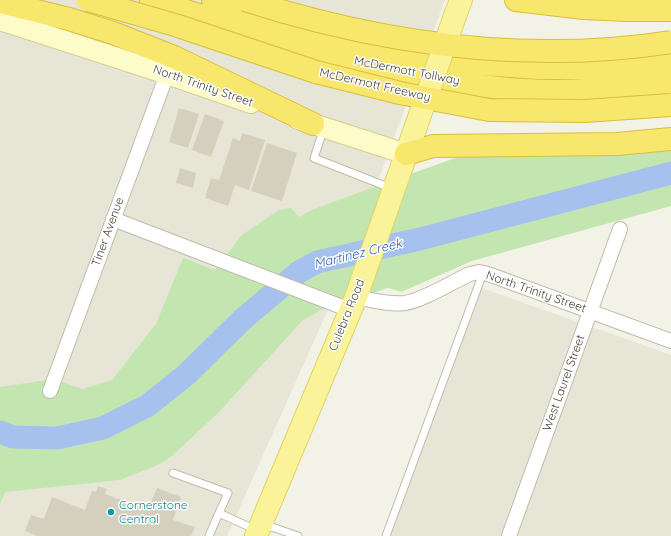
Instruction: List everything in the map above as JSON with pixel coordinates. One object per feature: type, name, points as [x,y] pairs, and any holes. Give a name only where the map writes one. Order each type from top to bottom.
[{"type":"highway","name":"McDermott Freeway","points":[[88,0],[175,25],[316,72],[400,93],[489,110],[585,112],[671,105]]},
{"type":"highway","points":[[94,0],[252,32]]},
{"type":"highway","name":"McDermott Tollway","points":[[151,0],[296,46],[385,70],[462,83],[524,90],[606,90],[671,83]]},
{"type":"highway","name":"McDermott Tollway","points":[[213,0],[334,39],[420,57],[470,63],[539,68],[610,68],[671,63]]},
{"type":"highway","points":[[246,0],[343,27],[439,45],[516,50],[582,52],[671,42]]},
{"type":"highway","points":[[516,0],[584,8],[671,10]]},
{"type":"highway","points":[[0,2],[69,19],[113,33],[174,57],[319,126]]},
{"type":"highway","points":[[406,154],[433,146],[617,144],[671,139]]},
{"type":"main road","name":"Culebra Road","points":[[258,530],[356,295],[459,7]]},
{"type":"main road","name":"North Trinity Street","points":[[0,20],[406,154]]},
{"type":"street","name":"Tiner Avenue","points":[[50,391],[167,74]]},
{"type":"street","name":"North Trinity Street","points":[[113,219],[327,301],[356,295],[383,302],[406,303],[420,298],[470,274],[483,273],[671,342]]},
{"type":"street","name":"West Laurel Street","points":[[509,536],[620,229]]},
{"type":"lane","points":[[319,126],[314,158],[396,186]]},
{"type":"lane","points":[[386,536],[483,273]]},
{"type":"lane","points":[[174,473],[228,493],[209,536]]},
{"type":"lane","points":[[219,513],[258,530],[298,536]]},
{"type":"shaded area","points":[[0,0],[445,0],[342,278],[227,536],[0,536]]},
{"type":"shaded area","points":[[482,288],[671,355],[671,536],[390,536]]},
{"type":"green space","points":[[671,146],[671,206],[472,261],[401,292],[388,288],[321,310],[303,320],[219,412],[172,456],[158,465],[120,480],[5,492],[0,504],[0,387],[54,379],[82,389],[112,380],[156,324],[183,258],[215,270],[242,235],[279,210],[291,208],[299,217],[314,209],[461,156]]},
{"type":"building","points":[[179,108],[199,114],[188,148],[169,142]]},
{"type":"building","points":[[205,114],[224,121],[211,157],[192,150]]},
{"type":"building","points":[[242,133],[265,140],[249,190],[235,185],[228,206],[205,198],[211,178],[219,180],[233,138],[240,141]]},
{"type":"building","points":[[267,143],[297,153],[282,201],[251,191]]},
{"type":"building","points":[[180,168],[196,173],[193,188],[176,183]]},
{"type":"building","name":"Cornerstone Central","points":[[98,486],[107,489],[105,494],[148,510],[157,488],[181,497],[173,520],[195,527],[191,536],[37,536],[25,531],[31,515],[44,519],[52,497],[85,510],[92,491],[96,492]]},
{"type":"waterway","name":"Martinez Creek","points":[[0,432],[13,437],[57,438],[103,428],[147,406],[186,375],[243,319],[299,272],[317,262],[420,239],[671,173]]},
{"type":"place","name":"Cornerstone Central","points":[[111,512]]}]
